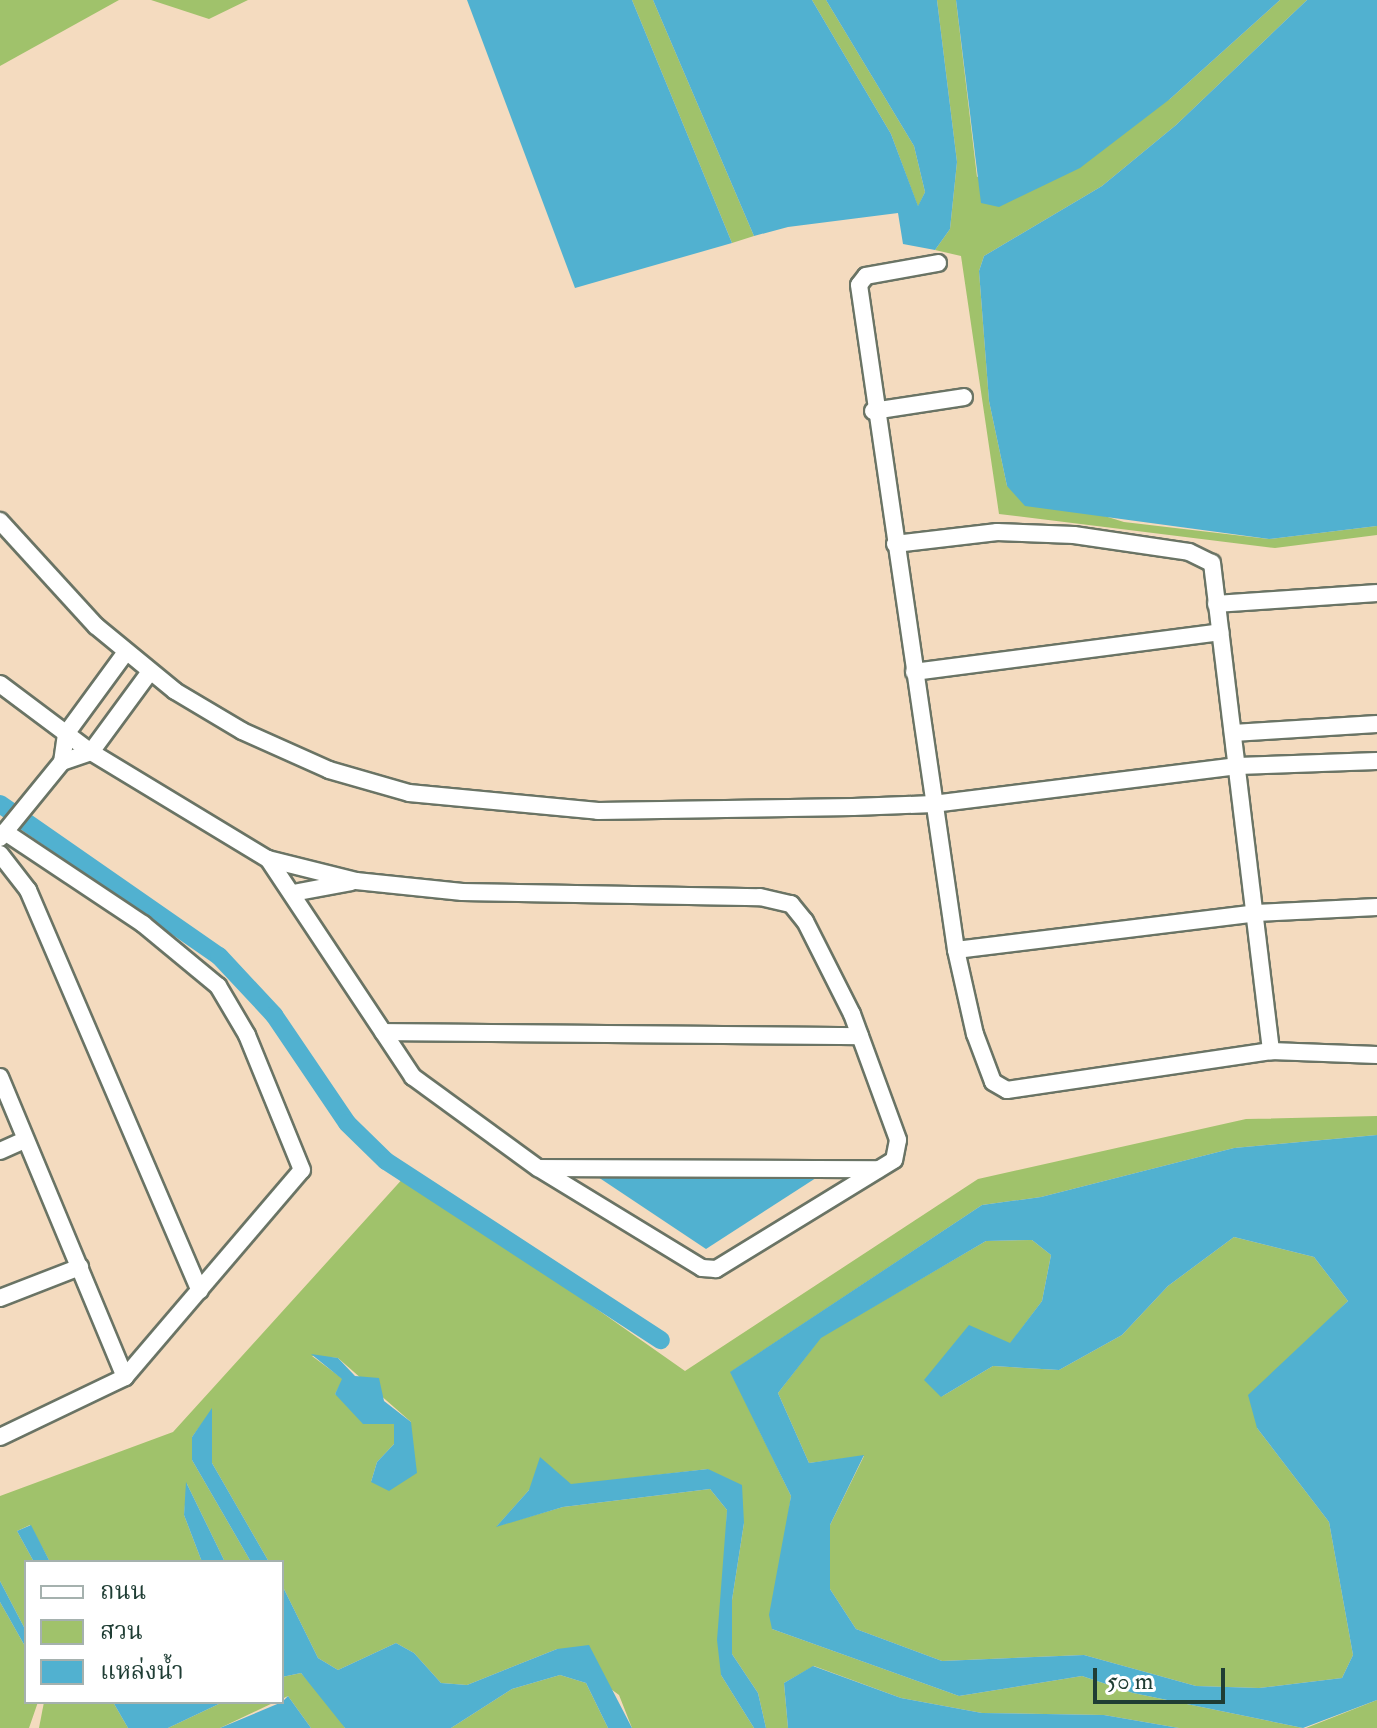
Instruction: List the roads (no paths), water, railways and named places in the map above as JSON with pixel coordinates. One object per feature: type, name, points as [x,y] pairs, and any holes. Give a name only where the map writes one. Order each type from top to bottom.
[{"type":"street","points":[[938,263],[861,278],[873,411],[956,950],[975,1034],[998,1088],[1271,1051],[1377,1055]]},
{"type":"street","points":[[873,411],[964,397]]},
{"type":"street","points":[[0,521],[51,582],[149,673],[242,731],[329,770],[409,793],[598,811],[853,807],[933,804],[1238,766],[1377,761]]},
{"type":"street","points":[[895,544],[997,532],[1074,535],[1189,552],[1212,563],[1271,1051]]},
{"type":"street","points":[[1216,604],[1377,593]]},
{"type":"street","points":[[914,672],[1220,632]]},
{"type":"street","points":[[62,762],[66,734],[126,652]]},
{"type":"street","points":[[0,1437],[125,1377],[300,1177],[301,1162],[247,1035],[218,986],[143,924],[4,833],[62,762],[91,752],[149,673]]},
{"type":"street","points":[[0,684],[91,752],[268,859],[356,881],[462,892],[779,899],[791,904],[805,921],[860,1036],[898,1140],[894,1160],[708,1270],[538,1168],[438,1099],[413,1077],[268,859]]},
{"type":"street","points":[[1233,733],[1377,724]]},
{"type":"street","points":[[0,854],[20,877],[200,1291]]},
{"type":"street","points":[[20,877],[41,855]]},
{"type":"street","points":[[293,893],[356,881]]},
{"type":"street","points":[[956,950],[1256,913],[1377,907]]},
{"type":"street","points":[[383,1032],[860,1036]]},
{"type":"street","points":[[0,1077],[125,1377]]},
{"type":"street","points":[[0,1151],[25,1140]]},
{"type":"street","points":[[538,1168],[880,1169]]},
{"type":"street","points":[[0,1298],[80,1267]]},
{"type":"water","points":[[467,0],[632,0],[732,243],[575,288]]},
{"type":"water","points":[[653,0],[812,0],[891,134],[918,206],[925,192],[914,146],[826,0],[937,0],[957,162],[950,229],[935,250],[903,244],[898,213],[788,227],[754,236]]},
{"type":"water","points":[[956,0],[1280,0],[1170,99],[1080,168],[999,207],[981,203]]},
{"type":"water","points":[[1307,0],[1377,0],[1377,526],[1269,539],[1025,506],[1007,486],[989,401],[979,271],[984,256],[1102,186],[1176,125]]},
{"type":"water","points":[[1377,1135],[1377,1700],[1303,1728],[1133,1693],[1082,1676],[959,1696],[772,1629],[769,1615],[791,1496],[730,1372],[982,1205],[1041,1197],[1234,1148]],"holes":[[[1234,1237],[1314,1257],[1348,1301],[1248,1395],[1257,1428],[1329,1522],[1353,1655],[1342,1678],[1259,1688],[1196,1686],[1084,1655],[942,1661],[856,1629],[830,1589],[830,1525],[864,1455],[809,1463],[778,1393],[821,1338],[986,1241],[1032,1240],[1051,1255],[1042,1301],[1010,1343],[969,1325],[924,1380],[941,1397],[993,1366],[1059,1370],[1122,1335],[1168,1286]]]},
{"type":"water","points":[[586,1169],[819,1176],[706,1249]]},
{"type":"water","points":[[311,1354],[338,1358],[355,1376],[379,1378],[384,1401],[411,1422],[417,1473],[389,1491],[371,1482],[377,1462],[394,1444],[394,1424],[363,1424],[335,1394],[342,1379]]},
{"type":"water","points":[[212,1408],[212,1463],[268,1560],[250,1560],[192,1460],[192,1437]]},
{"type":"water","points":[[540,1457],[571,1484],[708,1469],[742,1485],[744,1523],[732,1600],[732,1654],[758,1693],[766,1728],[754,1728],[721,1675],[717,1640],[727,1510],[710,1489],[563,1507],[496,1527],[529,1490]]},
{"type":"water","points":[[186,1482],[224,1560],[201,1560],[184,1515]]},
{"type":"water","points":[[31,1525],[49,1560],[33,1560],[17,1531]]},
{"type":"water","points":[[0,1581],[24,1627],[24,1644],[0,1602]]},
{"type":"water","points":[[284,1589],[318,1658],[338,1670],[396,1643],[414,1653],[441,1683],[467,1685],[557,1649],[589,1645],[632,1728],[608,1728],[586,1683],[560,1675],[512,1689],[451,1728],[345,1728],[301,1673],[284,1677]]},
{"type":"water","points":[[813,1666],[901,1698],[982,1713],[1104,1715],[1179,1728],[788,1728],[784,1683]]},
{"type":"water","points":[[288,1696],[311,1728],[220,1728],[284,1704]]},
{"type":"water","points":[[114,1704],[219,1704],[168,1728],[128,1728]]},
{"type":"waterway","points":[[0,804],[219,956],[274,1015],[347,1123],[386,1161],[661,1340]]}]
